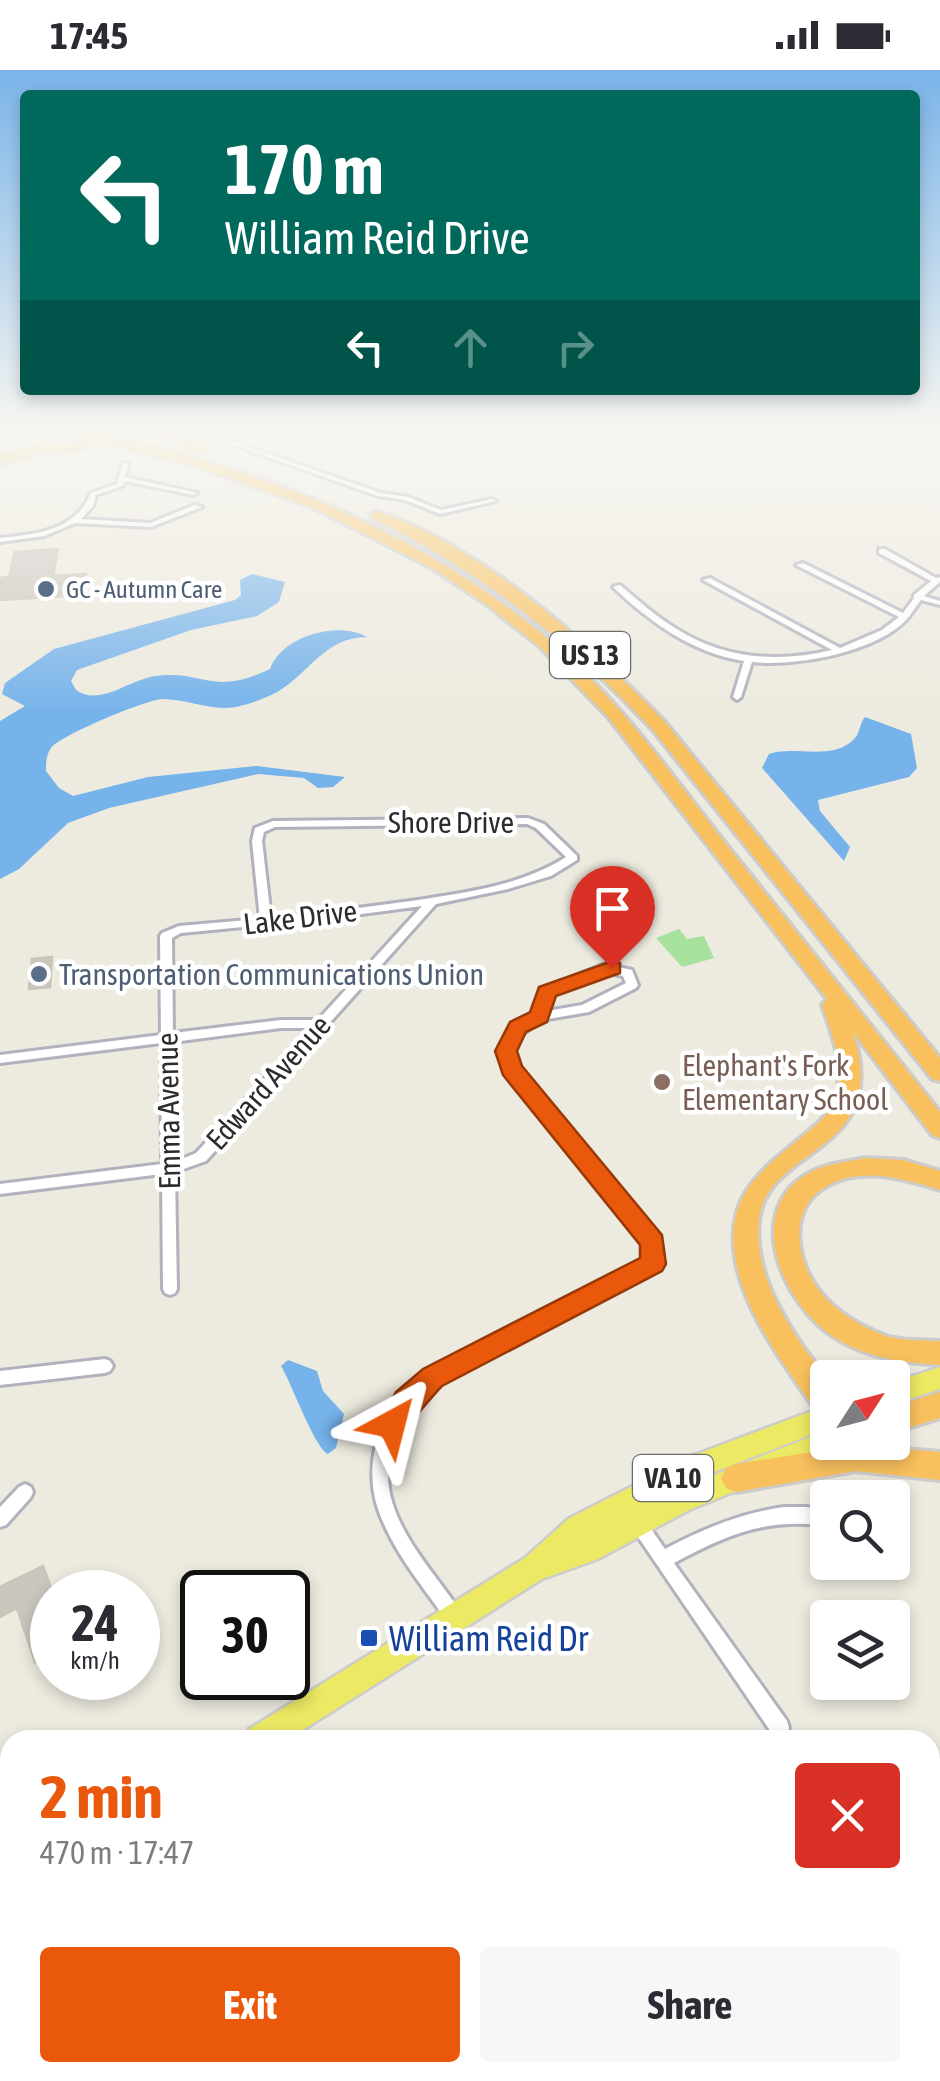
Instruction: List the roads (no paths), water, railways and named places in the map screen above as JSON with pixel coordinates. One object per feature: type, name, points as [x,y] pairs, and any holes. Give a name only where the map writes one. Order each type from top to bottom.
[{"type":"highway","name":"US 13","points":[[363,526],[419,555],[496,605],[544,642],[622,722],[940,1129]]},
{"type":"highway","name":"US 13","points":[[396,526],[470,566],[546,618],[649,714],[940,1073]]},
{"type":"highway","points":[[841,950],[940,1055]]},
{"type":"highway","points":[[810,1377],[762,1301],[748,1260],[746,1238],[749,1209],[762,1182],[774,1167],[827,1131],[852,1094],[851,1050],[820,974]]},
{"type":"highway","points":[[940,1181],[880,1167],[836,1172],[798,1198],[788,1216],[784,1240],[799,1287],[840,1328],[894,1351],[940,1353]]},
{"type":"highway","points":[[910,1414],[940,1405]]},
{"type":"highway","points":[[736,1478],[856,1458],[940,1466]]},
{"type":"main road","points":[[910,1388],[940,1378]]},
{"type":"main road","name":"VA 10","points":[[276,1730],[535,1568],[577,1528],[652,1487],[810,1423]]},
{"type":"main road","name":"VA 10","points":[[535,1568],[588,1550],[636,1522],[810,1449]]},
{"type":"street","points":[[0,540],[61,526]]},
{"type":"street","points":[[617,587],[687,640],[750,658],[795,660],[839,652],[886,631],[905,617],[917,597],[938,580],[882,551]]},
{"type":"street","points":[[800,565],[905,617]]},
{"type":"street","points":[[707,580],[839,652]]},
{"type":"street","points":[[917,597],[940,602]]},
{"type":"street","points":[[737,697],[750,658]]},
{"type":"street","name":"Shore Drive","points":[[266,920],[257,841],[259,830],[272,824],[520,820],[540,826],[572,855],[569,863],[503,888],[433,902]]},
{"type":"street","name":"Lake Drive","points":[[168,934],[433,902]]},
{"type":"street","name":"Edward Avenue","points":[[0,1190],[190,1164],[209,1151],[433,902]]},
{"type":"street","name":"Emma Avenue","points":[[168,934],[170,1289]]},
{"type":"street","points":[[455,1618],[399,1536],[382,1492],[384,1449],[398,1412],[432,1378],[648,1269],[656,1256],[653,1242],[507,1061],[512,1034],[539,1016],[585,1009],[628,989],[631,976],[605,968],[553,988],[544,996],[539,1016]]},
{"type":"street","points":[[0,1059],[281,1024],[320,1024]]},
{"type":"street","points":[[0,1378],[106,1366]]},
{"type":"street","points":[[0,1520],[25,1492]]},
{"type":"street","points":[[662,1560],[740,1524],[798,1514],[810,1516]]},
{"type":"street","points":[[636,1522],[780,1728]]},
{"type":"water","points":[[252,574],[285,582],[279,602],[257,616],[191,630],[77,670],[71,681],[76,690],[105,694],[146,678],[173,675],[234,681],[270,669],[286,648],[312,634],[342,630],[367,637],[339,643],[288,685],[249,703],[221,708],[163,699],[104,719],[57,742],[47,756],[46,771],[59,788],[73,796],[148,777],[257,766],[345,777],[333,787],[318,788],[304,778],[258,774],[109,808],[68,823],[19,869],[0,879],[0,721],[25,706],[2,694],[5,683],[54,649],[235,600],[241,595],[240,580]]},
{"type":"water","points":[[865,717],[911,734],[917,768],[909,777],[818,800],[820,811],[850,847],[844,861],[762,768],[769,754],[825,751],[846,745],[857,736]]},
{"type":"water","points":[[288,1360],[317,1371],[323,1391],[344,1414],[336,1448],[328,1454],[310,1428],[281,1366]]},
{"type":"place","name":"GC - Autumn Care","points":[[46,589]]},
{"type":"place","name":"Transportation Communications Union","points":[[39,974]]},
{"type":"place","name":"Elephant's Fork Elementary School","points":[[662,1082]]},
{"type":"place","name":"William Reid Dr","points":[[369,1638]]}]
